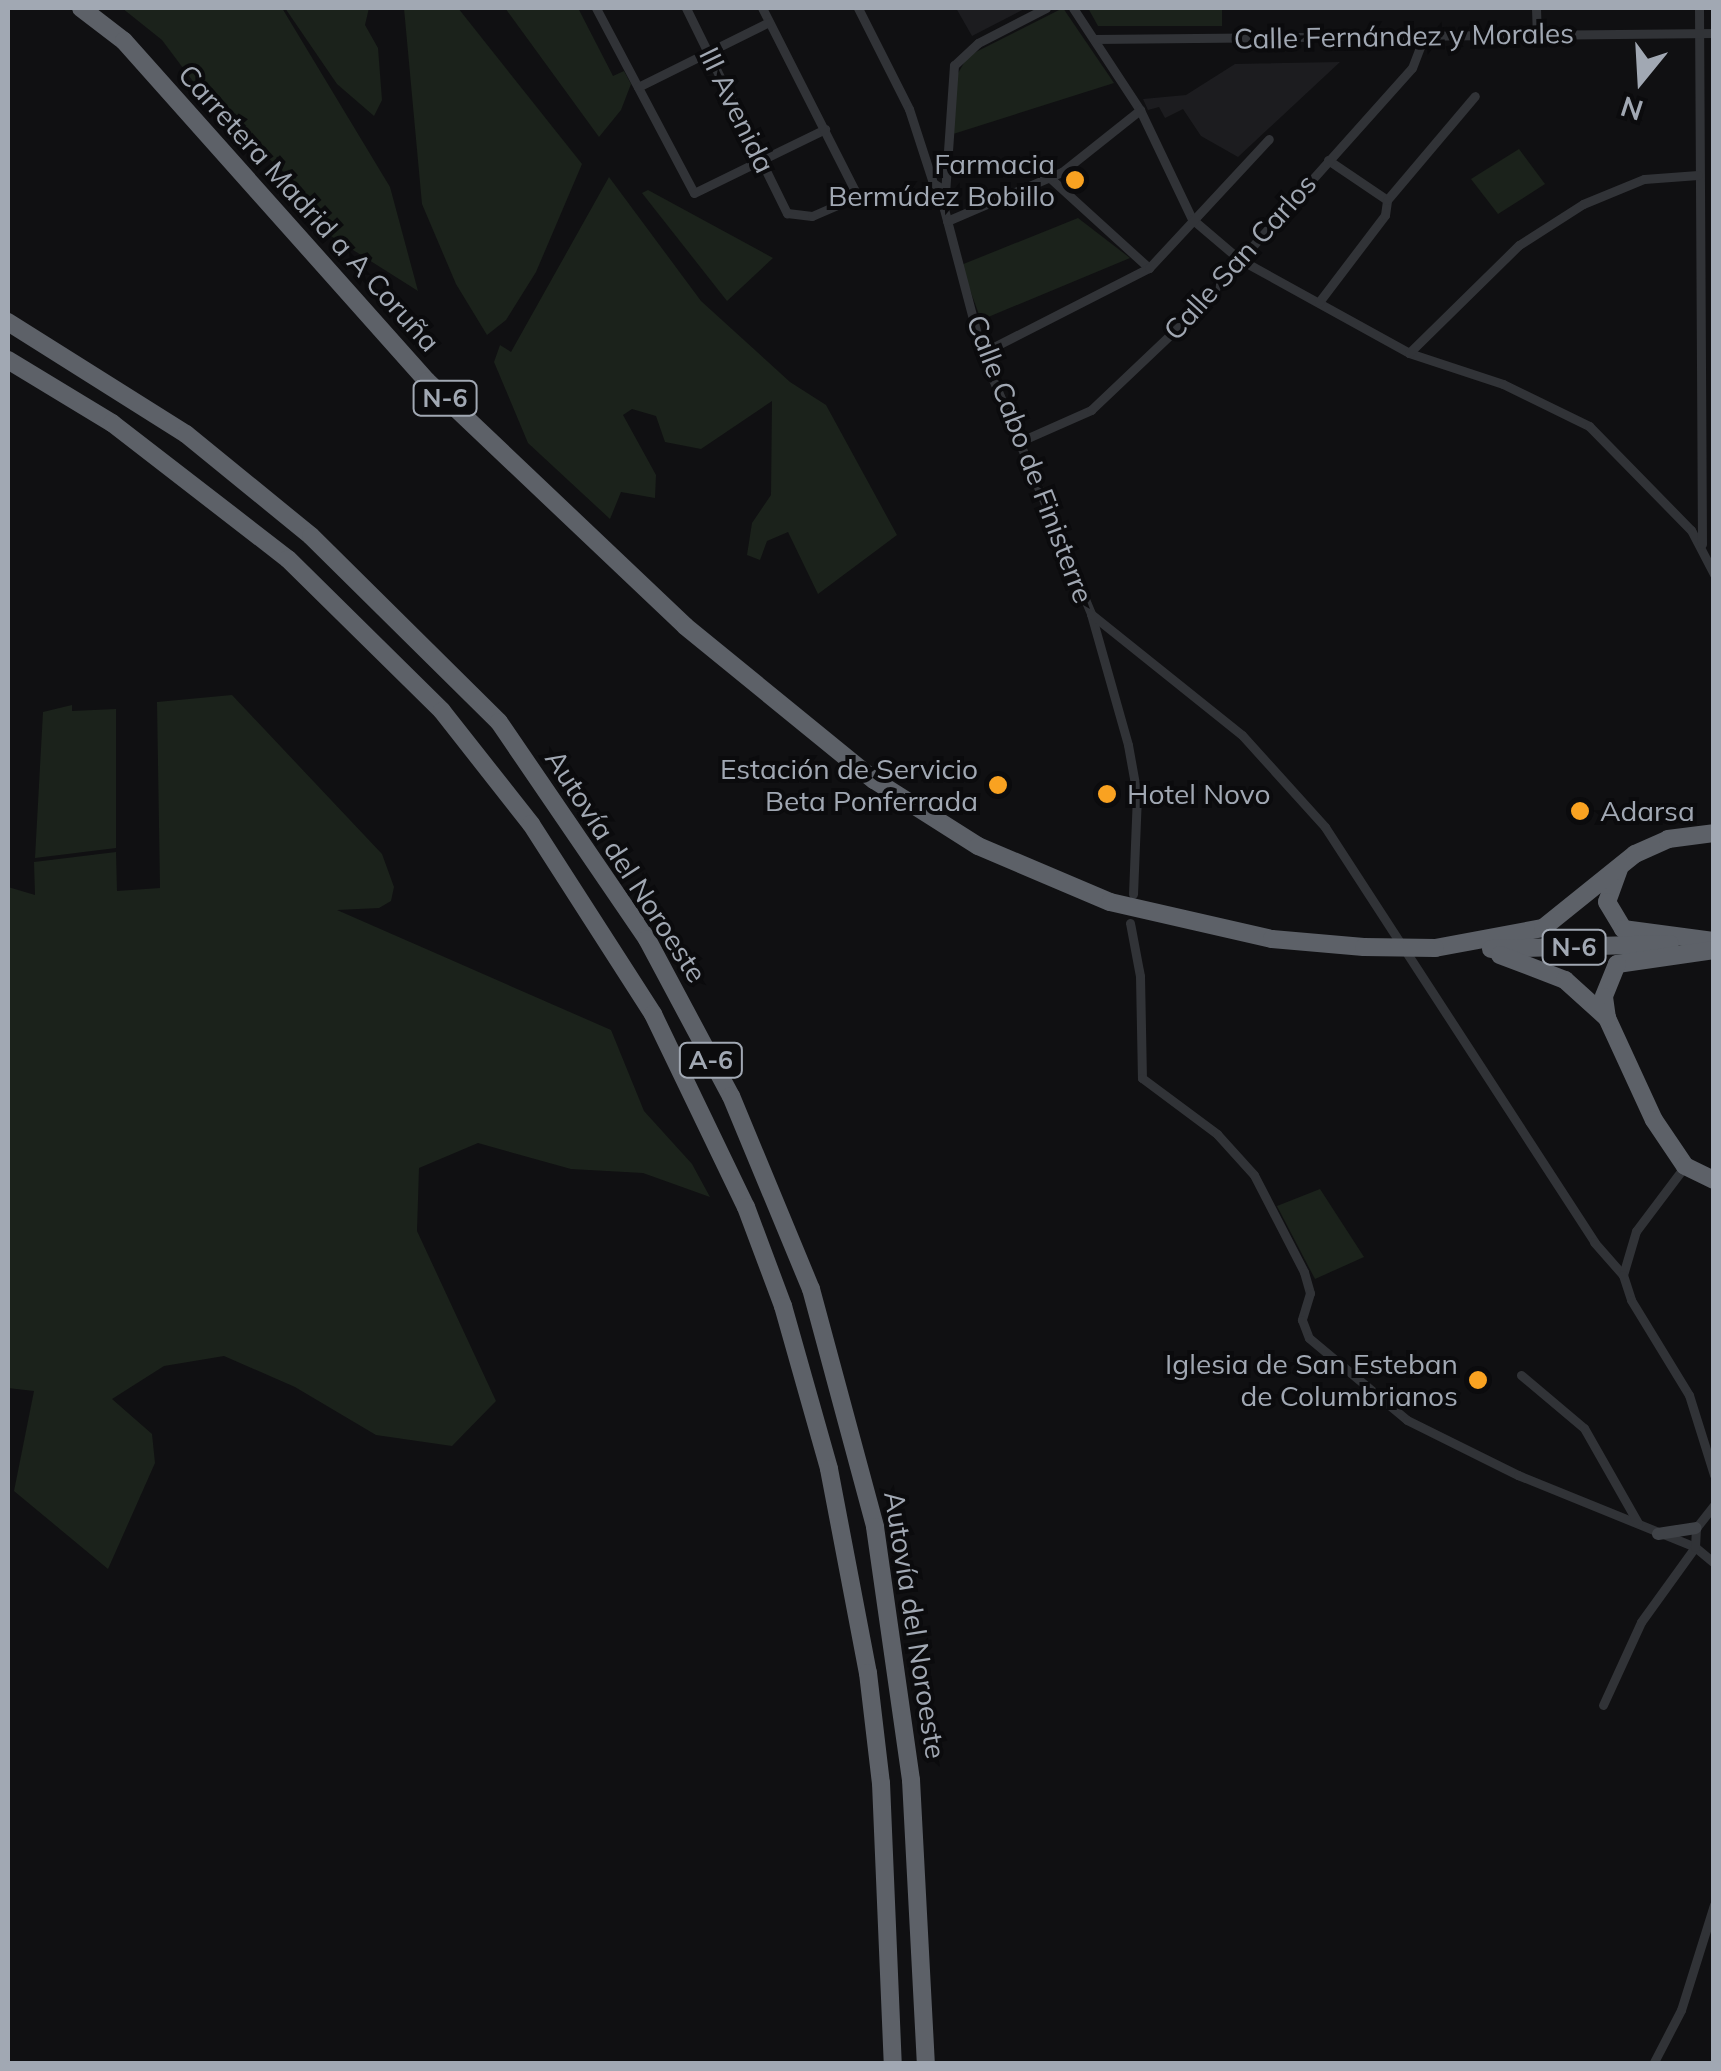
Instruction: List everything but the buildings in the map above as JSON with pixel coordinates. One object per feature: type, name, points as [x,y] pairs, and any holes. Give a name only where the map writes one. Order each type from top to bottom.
[{"type":"highway","name":"Carretera Madrid a A Coruña","points":[[81,8],[124,40],[426,381],[685,626],[874,780],[968,841],[1110,902],[1272,940],[1435,948],[1714,945]]},
{"type":"highway","name":"Autovía del Noroeste","points":[[8,322],[186,434],[312,536],[424,642],[498,722],[647,939],[730,1096],[812,1289],[841,1383],[899,1669],[929,2064]]},
{"type":"highway","name":"Autovía del Noroeste","points":[[8,360],[112,423],[288,559],[442,711],[532,824],[605,934],[696,1098],[783,1306],[830,1470],[881,1784],[894,2064]]},
{"type":"highway","points":[[1435,948],[1543,928],[1624,861],[1668,839],[1709,835]]},
{"type":"highway","points":[[1624,861],[1607,902],[1623,929],[1714,945]]},
{"type":"highway","points":[[1713,1180],[1685,1166],[1654,1120],[1607,1018],[1606,981],[1618,964],[1714,945]]},
{"type":"highway","points":[[1435,948],[1539,966],[1607,1018]]},
{"type":"highway","points":[[870,1700],[884,2064]]},
{"type":"street","points":[[596,8],[694,193],[824,129],[762,8]]},
{"type":"street","name":"III Avenida","points":[[686,8],[787,213],[812,216],[852,195],[824,129]]},
{"type":"street","points":[[858,8],[909,109],[933,184],[944,190]]},
{"type":"street","name":"Calle Cabo de Finisterre","points":[[1046,8],[968,50],[949,80],[946,221],[982,353],[1091,614],[1137,794],[1132,894]]},
{"type":"street","points":[[1073,8],[1140,110],[1192,219],[1239,259],[1409,353],[1503,384],[1588,426],[1702,544]]},
{"type":"street","points":[[1536,8],[1537,35]]},
{"type":"street","points":[[1700,8],[1702,544],[1714,574]]},
{"type":"street","points":[[638,87],[769,22]]},
{"type":"street","name":"Calle Fernández y Morales","points":[[1094,39],[1714,33]]},
{"type":"street","name":"Calle San Carlos","points":[[1021,441],[1091,410],[1239,259],[1412,68],[1424,36]]},
{"type":"street","points":[[1319,302],[1384,215],[1388,200],[1476,96]]},
{"type":"street","points":[[946,221],[1050,178],[1140,110]]},
{"type":"street","points":[[982,353],[1149,268],[1268,139]]},
{"type":"street","points":[[1328,160],[1388,200]]},
{"type":"street","points":[[1409,353],[1519,245],[1583,204],[1644,178],[1698,175]]},
{"type":"street","points":[[1050,178],[1149,268]]},
{"type":"street","points":[[1091,614],[1242,735],[1325,827],[1594,1242],[1623,1275],[1630,1300],[1689,1395],[1714,1474]]},
{"type":"street","points":[[1130,922],[1140,976],[1142,1078],[1217,1134],[1254,1175],[1298,1254],[1310,1294],[1302,1320],[1309,1338],[1407,1420],[1695,1548],[1714,1563]]},
{"type":"street","points":[[1623,1275],[1636,1231],[1685,1166]]},
{"type":"street","points":[[1521,1376],[1584,1428],[1638,1524]]},
{"type":"street","points":[[1603,1705],[1641,1622],[1695,1548],[1696,1528],[1714,1505]]},
{"type":"street","points":[[1658,1534],[1696,1528]]},
{"type":"street","points":[[1653,2064],[1682,2010],[1714,1905]]},
{"type":"shaded area","points":[[122,8],[282,8],[390,187],[418,291],[312,224],[287,175],[213,108],[162,40]]},
{"type":"shaded area","points":[[285,8],[369,8],[365,25],[378,48],[382,100],[374,116],[337,84]]},
{"type":"shaded area","points":[[404,8],[458,8],[582,164],[536,272],[506,320],[487,335],[456,284],[422,204]]},
{"type":"shaded area","points":[[505,8],[578,8],[613,76],[624,71],[631,84],[621,110],[599,137]]},
{"type":"shaded area","points":[[956,8],[1026,8],[972,36]]},
{"type":"shaded area","points":[[1063,8],[1114,83],[950,135],[954,80],[968,56]]},
{"type":"shaded area","points":[[1088,8],[1222,8],[1222,26],[1098,26]]},
{"type":"shaded area","points":[[1340,62],[1238,157],[1201,136],[1183,109],[1165,118],[1159,107],[1148,110],[1143,99],[1186,95],[1235,64]]},
{"type":"shaded area","points":[[1519,149],[1545,184],[1498,214],[1471,179]]},
{"type":"shaded area","points":[[609,177],[701,301],[790,382],[826,405],[897,535],[818,594],[788,532],[767,541],[760,560],[747,555],[752,523],[771,495],[772,401],[701,449],[665,442],[656,416],[632,409],[623,415],[656,475],[655,498],[621,492],[610,519],[528,443],[494,362],[500,345],[511,352]]},
{"type":"shaded area","points":[[648,190],[773,258],[727,301],[642,193]]},
{"type":"shaded area","points":[[1078,218],[1130,258],[981,320],[961,265]]},
{"type":"shaded area","points":[[232,695],[382,854],[394,887],[391,901],[379,908],[337,910],[611,1030],[644,1111],[692,1164],[710,1197],[643,1173],[571,1169],[478,1143],[419,1168],[417,1231],[496,1401],[452,1446],[376,1435],[295,1387],[224,1356],[164,1366],[112,1399],[152,1434],[155,1463],[108,1569],[14,1491],[34,1391],[8,1388],[8,887],[35,895],[34,862],[116,852],[117,891],[160,888],[157,702]]},
{"type":"shaded area","points":[[72,705],[72,711],[116,709],[116,848],[35,858],[43,712]]},
{"type":"shaded area","points":[[1320,1189],[1364,1257],[1315,1279],[1277,1206]]},
{"type":"place","name":"Farmacia Bermúdez Bobillo","points":[[1075,180]]},
{"type":"place","name":"Estación de Servicio Beta Ponferrada","points":[[998,785]]},
{"type":"place","name":"Hotel Novo","points":[[1107,794]]},
{"type":"place","name":"Adarsa","points":[[1580,811]]},
{"type":"place","name":"Iglesia de San Esteban de Columbrianos","points":[[1478,1380]]}]
